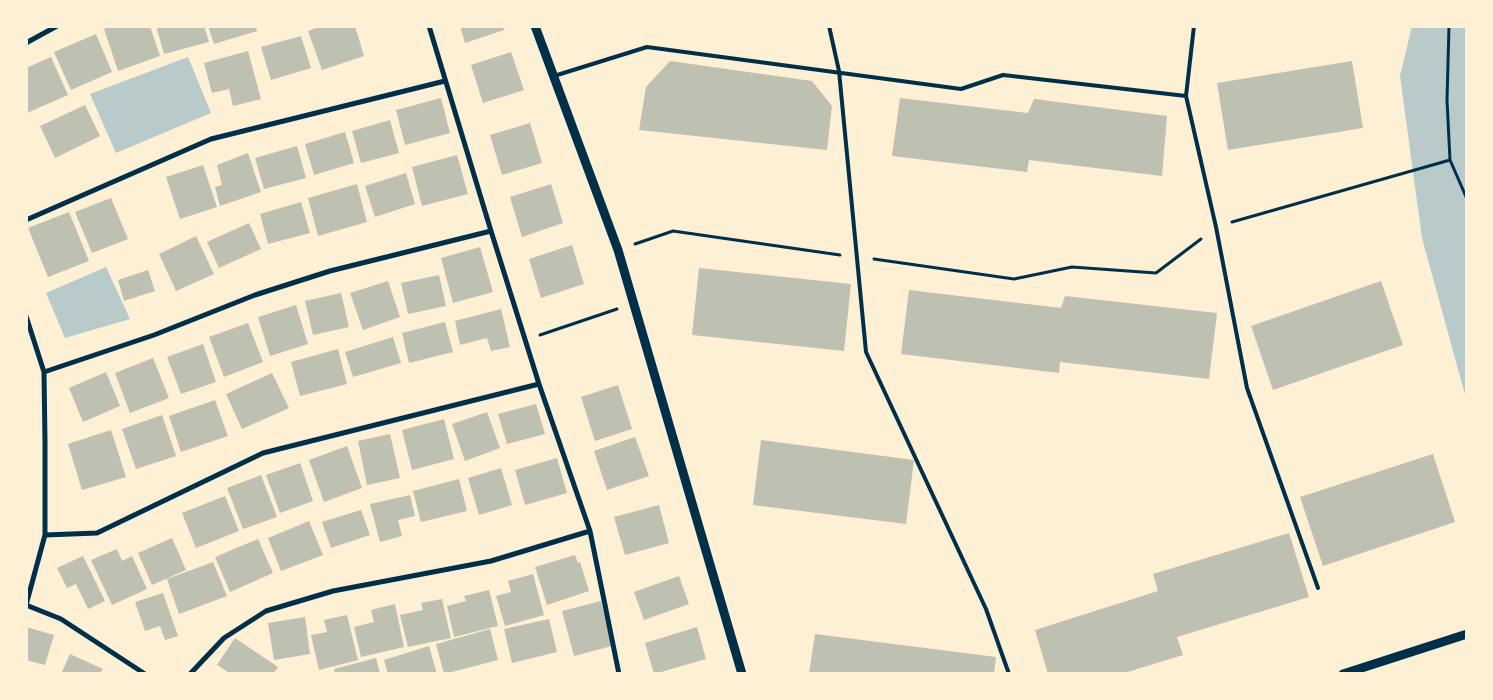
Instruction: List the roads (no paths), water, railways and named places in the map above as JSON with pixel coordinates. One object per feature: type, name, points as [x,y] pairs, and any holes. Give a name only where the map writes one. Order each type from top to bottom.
[{"type":"street","points":[[26,43],[57,26]]},
{"type":"street","points":[[428,26],[539,384],[590,531],[619,674]]},
{"type":"street","points":[[535,26],[618,250],[635,303],[742,674]]},
{"type":"street","points":[[26,220],[211,139],[445,81]]},
{"type":"street","points":[[44,372],[154,335],[255,295],[330,271],[491,232]]},
{"type":"street","points":[[26,316],[44,372],[45,535],[26,606],[61,620],[145,674]]},
{"type":"street","points":[[45,535],[97,533],[263,453],[539,384]]},
{"type":"street","points":[[190,674],[224,638],[266,612],[333,592],[491,561],[590,531]]},
{"type":"street","points":[[1343,674],[1467,634]]},
{"type":"lane","points":[[829,26],[839,71],[866,352],[986,609],[1009,674]]},
{"type":"lane","points":[[1194,26],[1186,96],[1216,227],[1247,388],[1318,588]]},
{"type":"lane","points":[[554,76],[647,47],[839,71],[961,89],[1003,76],[1186,96]]}]
